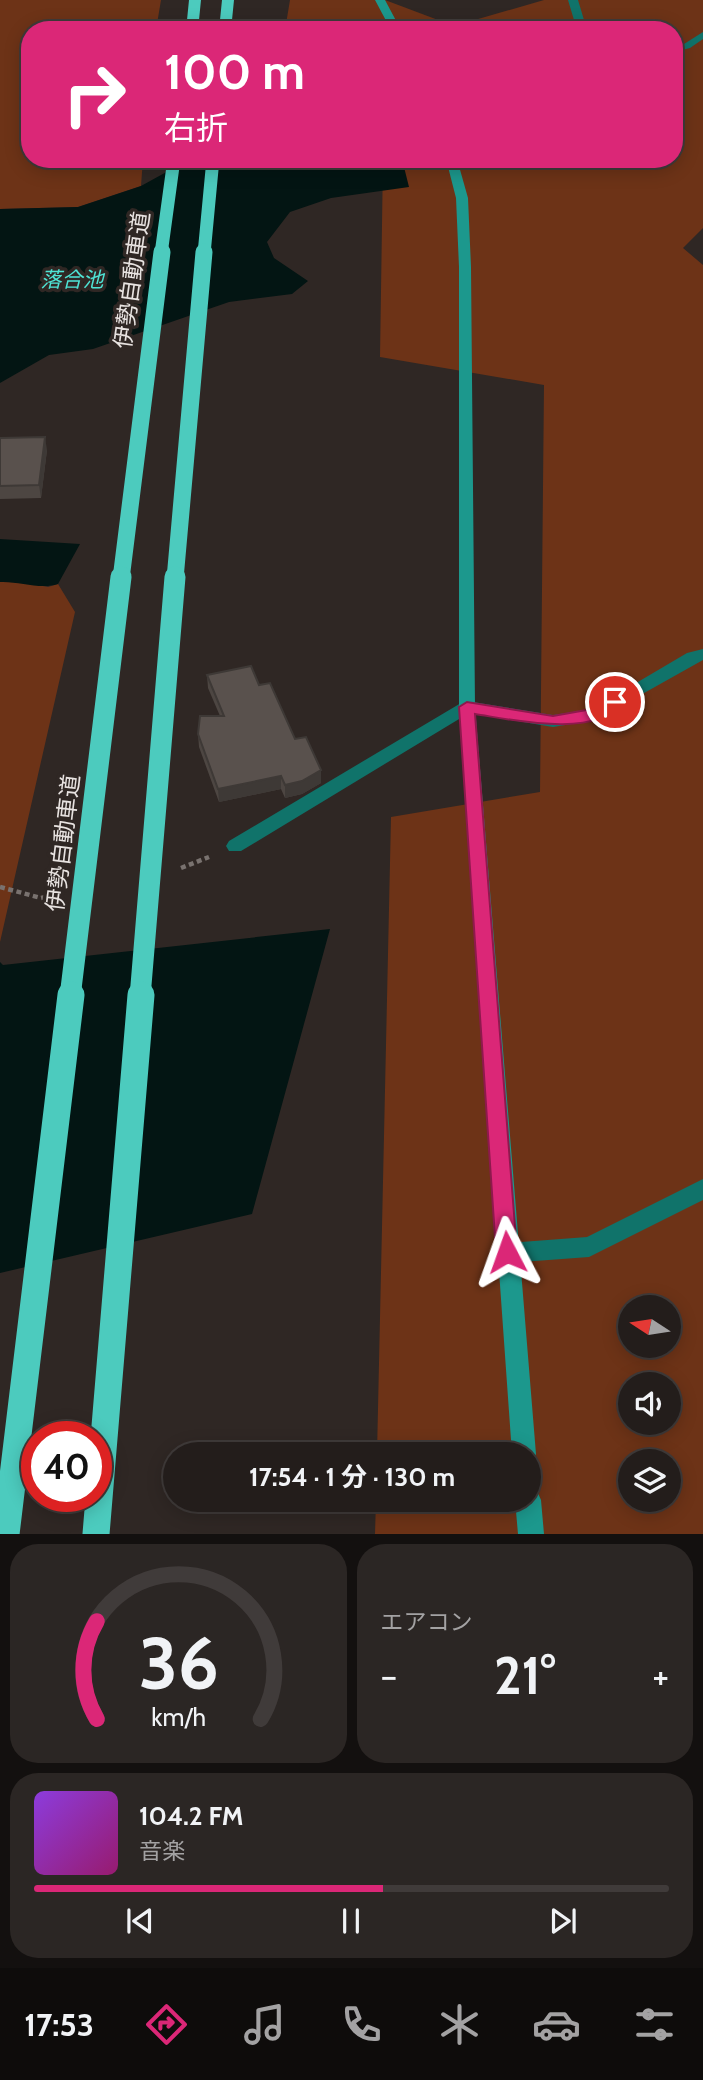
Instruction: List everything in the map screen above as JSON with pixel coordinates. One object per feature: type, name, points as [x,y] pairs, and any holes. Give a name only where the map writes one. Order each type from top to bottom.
[{"type":"highway","points":[[193,21],[195,0]]},
{"type":"highway","points":[[226,21],[228,0]]},
{"type":"highway","name":"伊勢自動車道","points":[[6,1534],[145,377],[173,168]]},
{"type":"highway","points":[[96,1534],[192,375],[212,168]]},
{"type":"street","points":[[380,0],[391,21]]},
{"type":"street","points":[[573,0],[579,21]]},
{"type":"street","points":[[683,47],[703,34]]},
{"type":"street","points":[[454,168],[462,198],[465,267],[467,707],[523,1442]]},
{"type":"street","points":[[235,846],[467,707],[553,721],[596,714],[693,657],[703,654]]},
{"type":"street","points":[[507,1252],[589,1247],[703,1189]]},
{"type":"street","points":[[529,1512],[531,1534]]},
{"type":"shaded area","points":[[0,0],[161,0],[158,21],[21,21],[21,168],[142,168],[141,186],[78,207],[0,209]]},
{"type":"shaded area","points":[[290,0],[385,0],[441,21],[286,21]]},
{"type":"shaded area","points":[[544,0],[703,0],[703,228],[683,248],[703,265],[703,1534],[375,1534],[376,1512],[541,1512],[541,1442],[377,1442],[391,817],[540,792],[544,385],[380,357],[383,168],[683,168],[683,21],[471,21]]},
{"type":"shaded area","points":[[16,581],[48,587],[58,584],[75,612],[0,942],[0,582]]},
{"type":"water","name":"落合池","points":[[174,168],[404,168],[409,187],[331,198],[290,212],[267,242],[274,258],[308,281],[292,294],[229,302],[93,349],[49,355],[0,383],[0,209],[78,207],[141,186]]},
{"type":"water","points":[[0,539],[80,544],[58,584],[37,586],[0,582]]},
{"type":"water","points":[[330,929],[252,1214],[0,1273],[0,962],[3,965]]},
{"type":"building","points":[[45,437],[39,485],[0,486],[0,438]]},
{"type":"building","points":[[251,666],[259,685],[270,683],[295,739],[306,737],[321,770],[302,781],[285,785],[281,776],[218,789],[198,734],[200,716],[224,716],[207,675]]},
{"type":"route","points":[[507,1252],[467,707],[553,721],[596,714],[615,702]]}]
